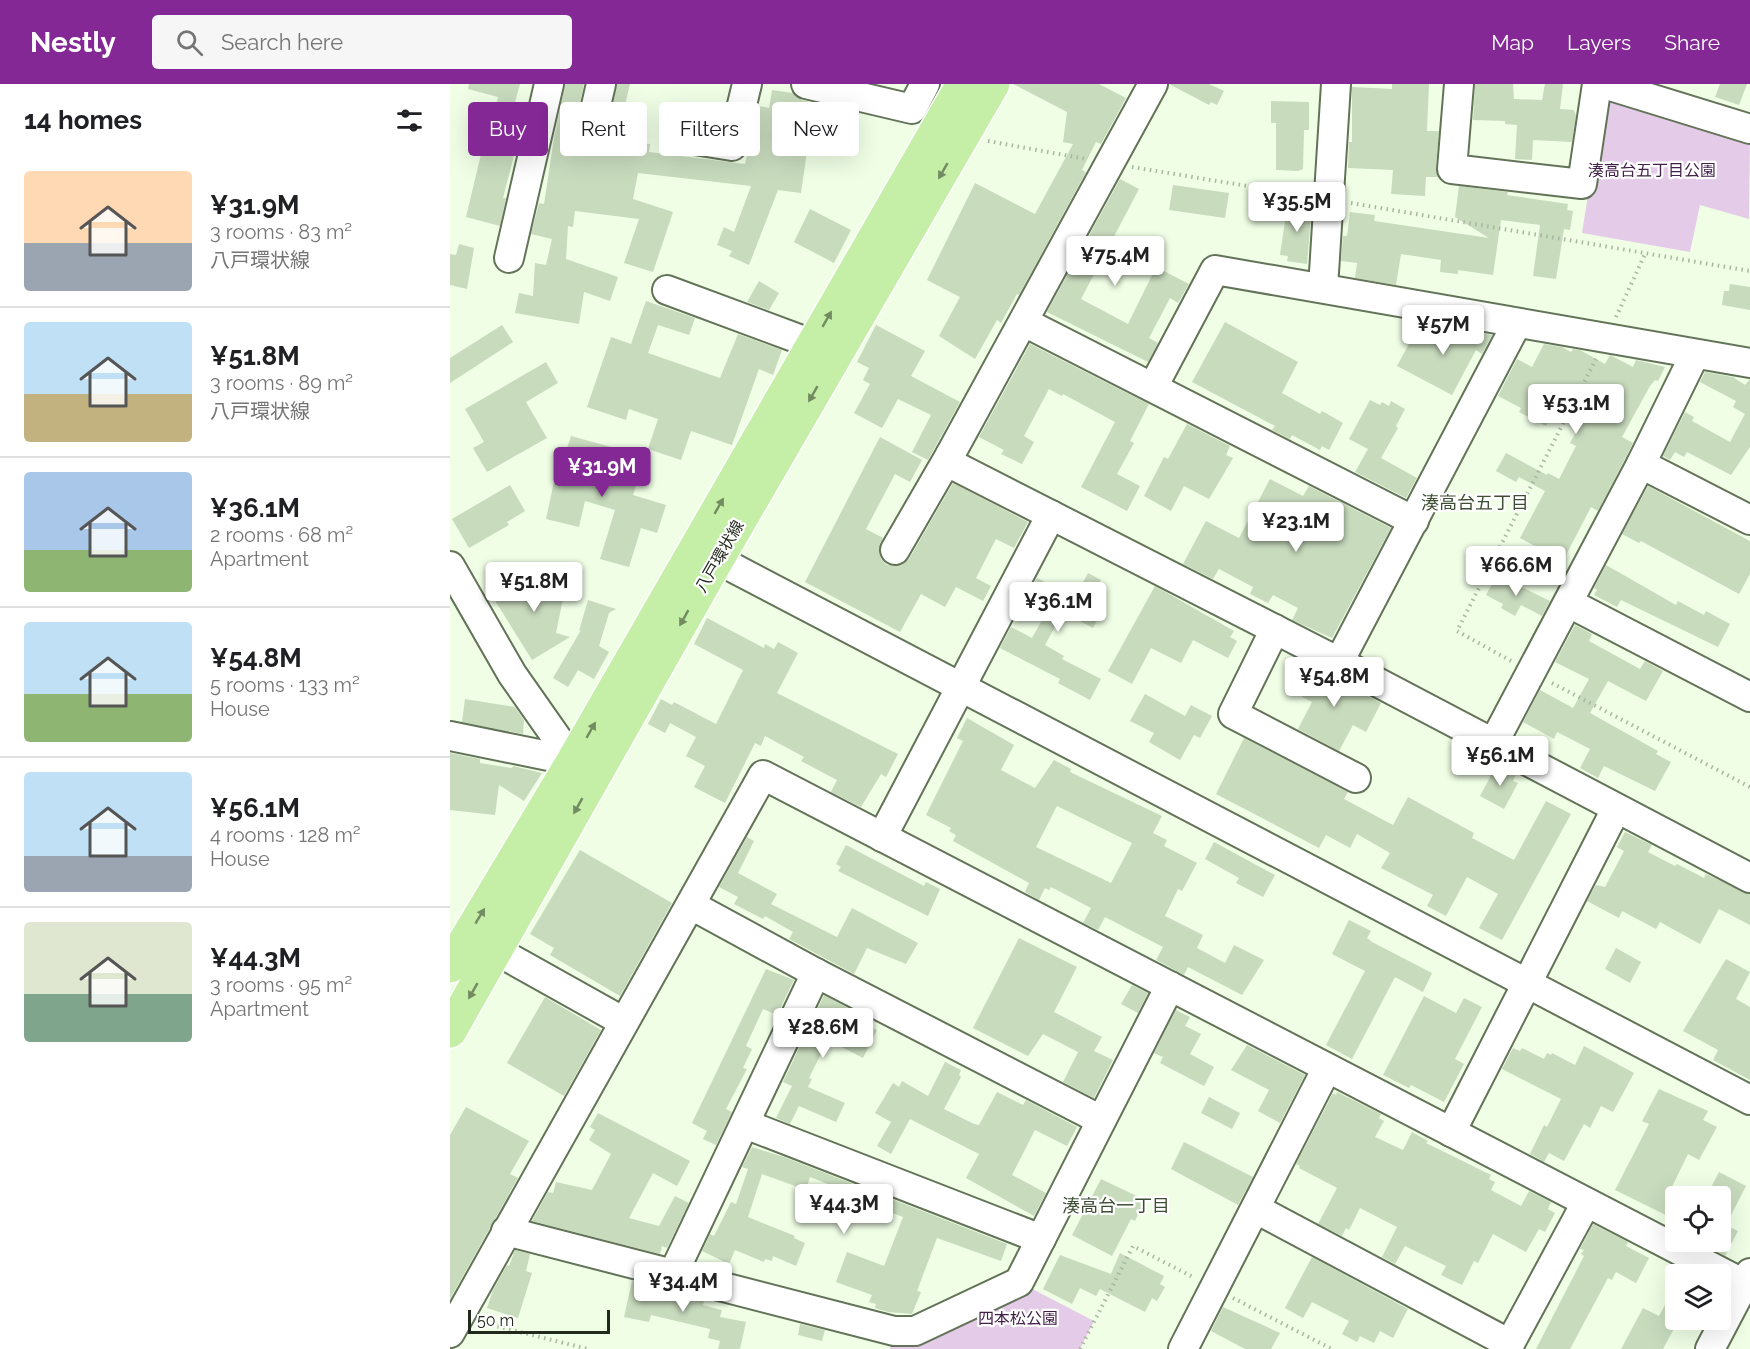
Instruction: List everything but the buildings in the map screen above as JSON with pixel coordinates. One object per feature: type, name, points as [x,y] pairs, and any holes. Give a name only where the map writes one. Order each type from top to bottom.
[{"type":"main road","name":"八戸環状線","points":[[450,1031],[497,951],[706,554],[811,346],[971,88]]},
{"type":"main road","name":"八戸環状線","points":[[450,966],[573,761],[706,554],[971,88]]},
{"type":"street","points":[[509,258],[549,84]]},
{"type":"street","points":[[597,102],[601,84]]},
{"type":"street","points":[[743,102],[747,84]]},
{"type":"street","points":[[806,84],[912,109],[925,84]]},
{"type":"street","points":[[1323,288],[1336,84]]},
{"type":"street","points":[[1459,84],[1452,169],[1582,184],[1598,84]]},
{"type":"street","points":[[1604,84],[1750,129]]},
{"type":"street","points":[[896,550],[1111,163],[1149,86]]},
{"type":"street","points":[[1153,387],[1215,270],[1750,363]]},
{"type":"street","points":[[666,290],[799,339],[811,346]]},
{"type":"street","points":[[1024,322],[1414,521]]},
{"type":"street","points":[[1339,662],[1517,323]]},
{"type":"street","points":[[1493,744],[1641,464],[1695,354]]},
{"type":"street","points":[[950,455],[955,466],[1339,662],[1750,878]]},
{"type":"street","points":[[1641,464],[1750,520]]},
{"type":"street","points":[[882,837],[1051,515]]},
{"type":"street","points":[[706,554],[1750,1100]]},
{"type":"street","points":[[450,566],[512,674],[573,761]]},
{"type":"street","points":[[1569,603],[1750,697]]},
{"type":"street","points":[[1275,629],[1233,714],[1356,778]]},
{"type":"street","points":[[450,736],[573,761]]},
{"type":"street","points":[[454,1325],[763,775],[1586,1203],[1748,1281],[1710,1349]]},
{"type":"street","points":[[1451,1132],[1616,809]]},
{"type":"street","points":[[691,905],[816,973],[1101,1120]]},
{"type":"street","points":[[497,951],[624,1022]]},
{"type":"street","points":[[673,1274],[816,973]]},
{"type":"street","points":[[506,1231],[894,1331],[915,1331],[1019,1282],[1170,986]]},
{"type":"street","points":[[1183,1349],[1327,1068]]},
{"type":"street","points":[[745,1124],[1041,1239]]},
{"type":"street","points":[[1256,1209],[1508,1346],[1586,1203]]},
{"type":"path","points":[[986,141],[1750,271]]},
{"type":"path","points":[[454,1325],[588,1349]]},
{"type":"green space","name":"湊高台五丁目公園","points":[[1614,96],[1750,139],[1749,219],[1700,205],[1690,252],[1582,233],[1603,101]]},
{"type":"green space","name":"四本松公園","points":[[1019,1282],[1094,1321],[1080,1349],[890,1349],[894,1331]]},
{"type":"district","name":"湊高台五丁目","points":[[1475,503]]},
{"type":"district","name":"湊高台一丁目","points":[[1116,1206]]}]
